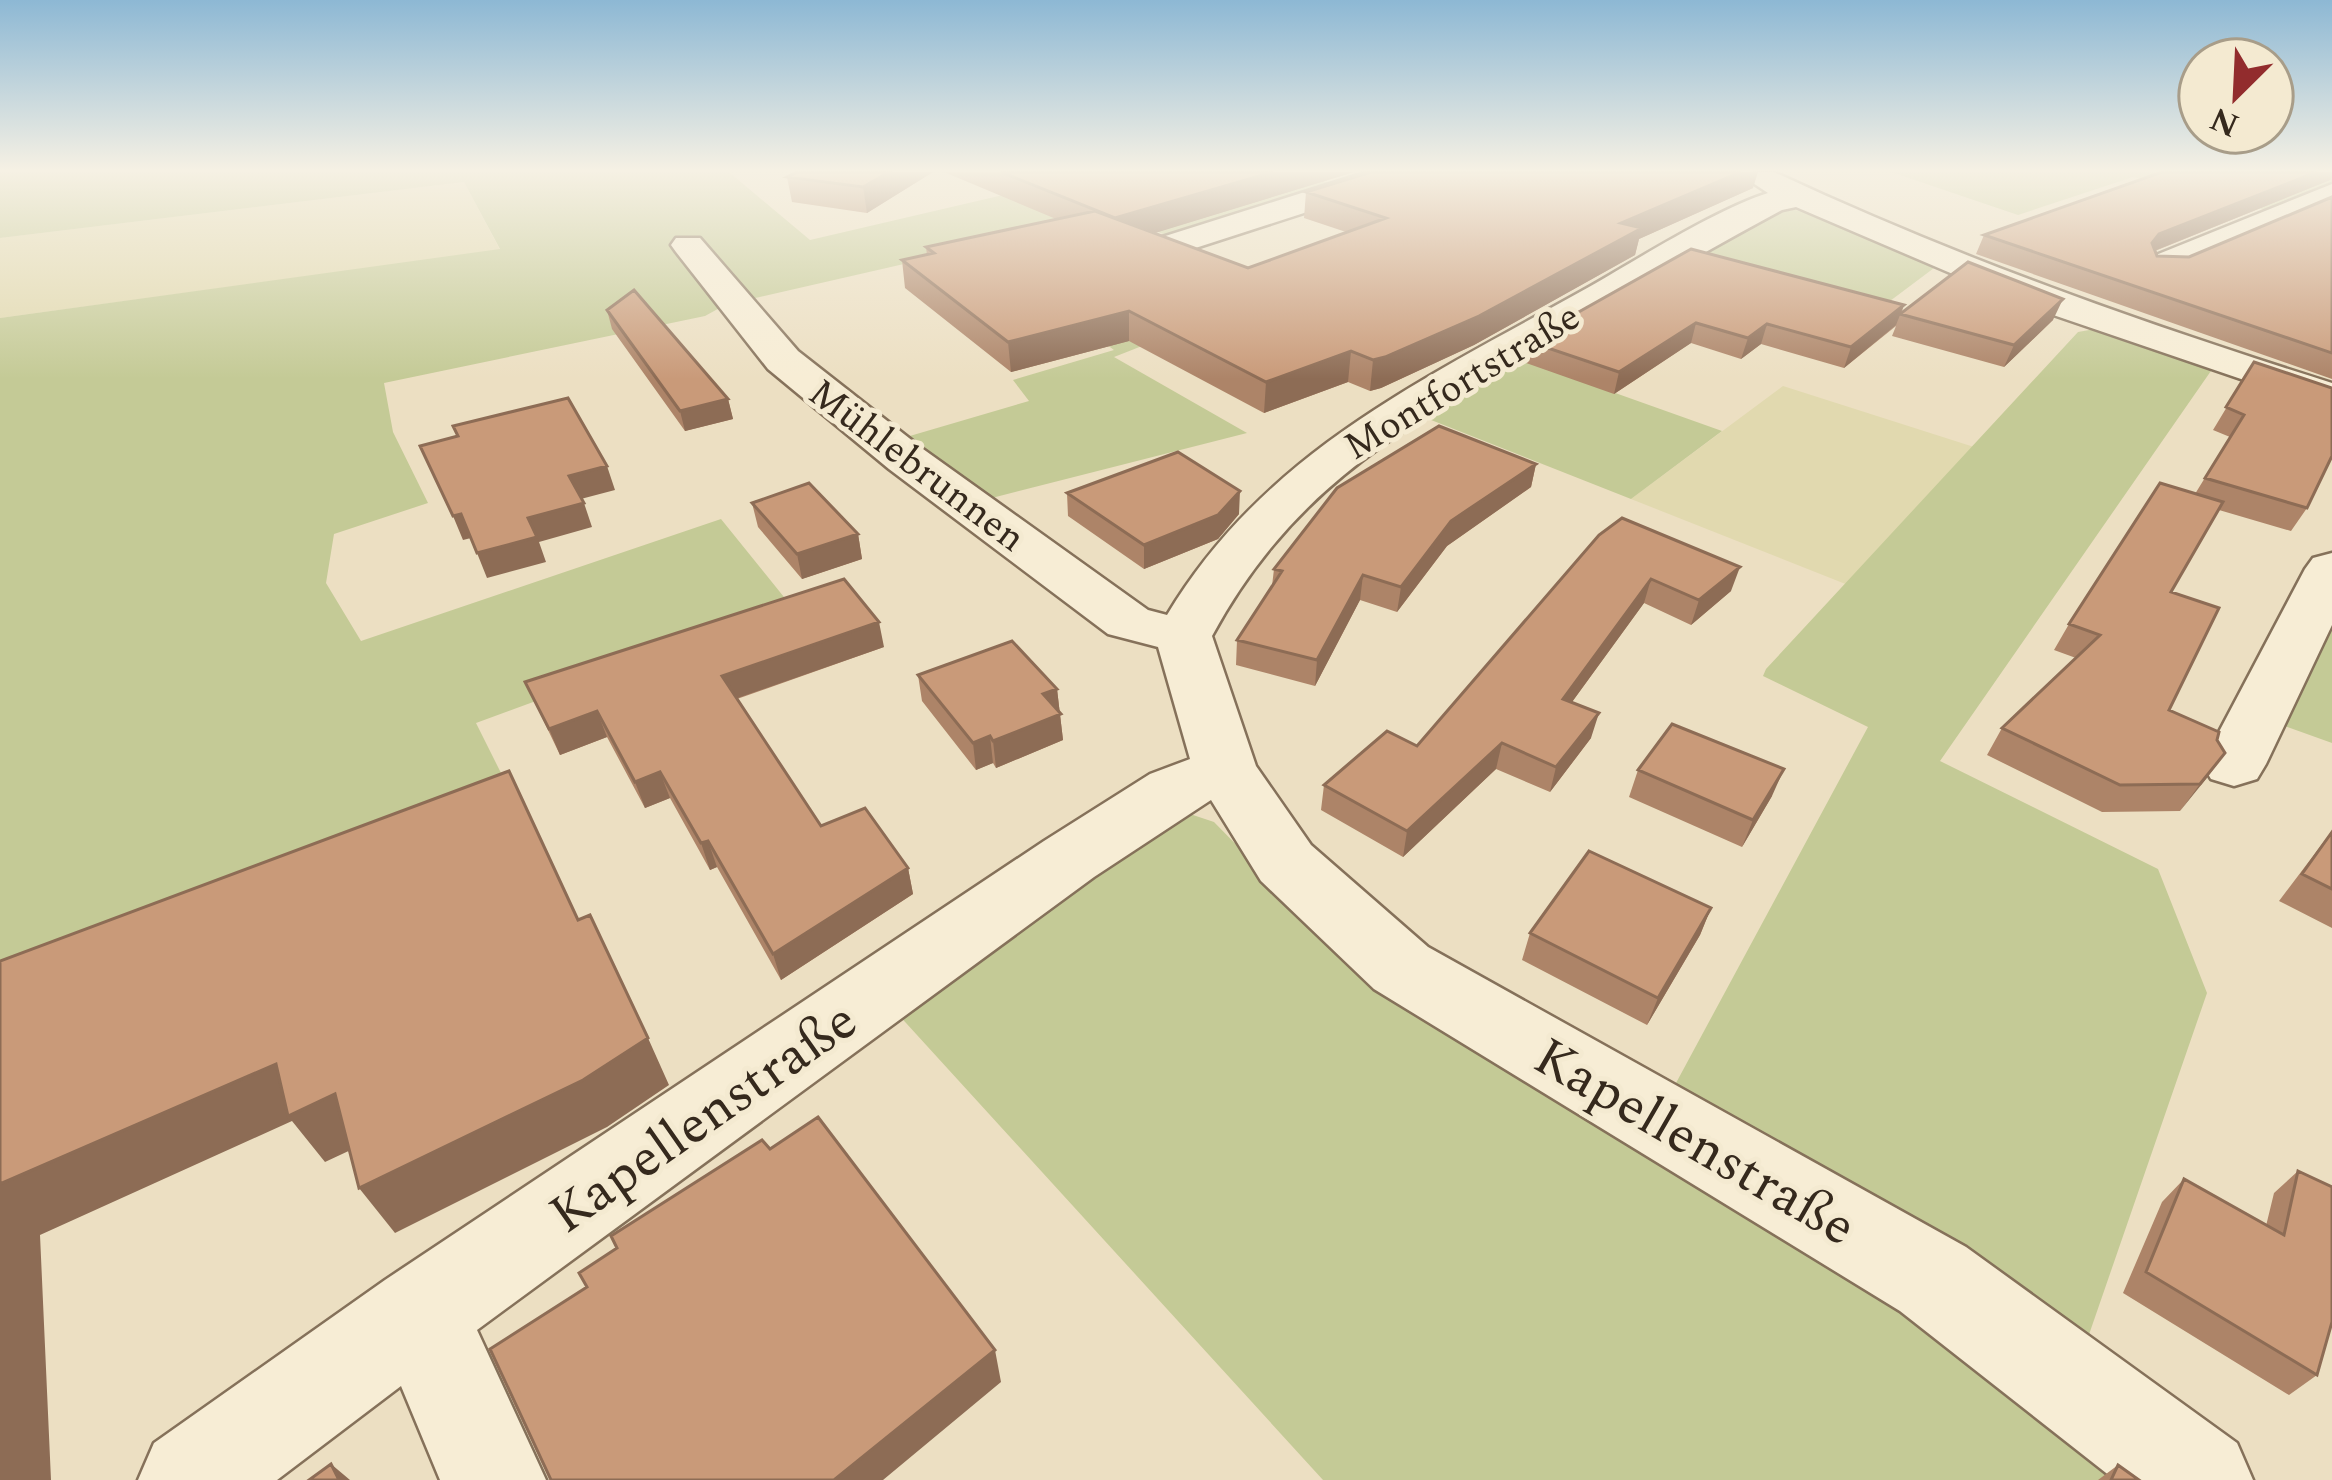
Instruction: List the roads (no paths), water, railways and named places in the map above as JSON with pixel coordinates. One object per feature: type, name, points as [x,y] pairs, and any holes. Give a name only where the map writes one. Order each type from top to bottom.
[{"type":"street","points":[[1171,245],[1183,241]]},
{"type":"street","name":"Montfortstraße","points":[[1183,636],[1218,575],[1267,516],[1326,462],[1407,407],[1699,241]]},
{"type":"street","points":[[1898,241],[2104,323],[2332,397]]},
{"type":"street","points":[[2164,265],[2221,241]]},
{"type":"street","name":"Mühlebrunnen","points":[[688,245],[783,360],[906,460],[1128,622],[1183,636]]},
{"type":"street","points":[[2234,764],[2332,569]]},
{"type":"street","name":"Kapellenstraße","points":[[1183,636],[1225,770],[1286,862],[1401,968],[1933,1279],[2200,1480]]},
{"type":"street","name":"Kapellenstraße","points":[[191,1480],[419,1314],[1069,860],[1173,790],[1225,770]]},
{"type":"street","points":[[419,1314],[493,1480]]}]
